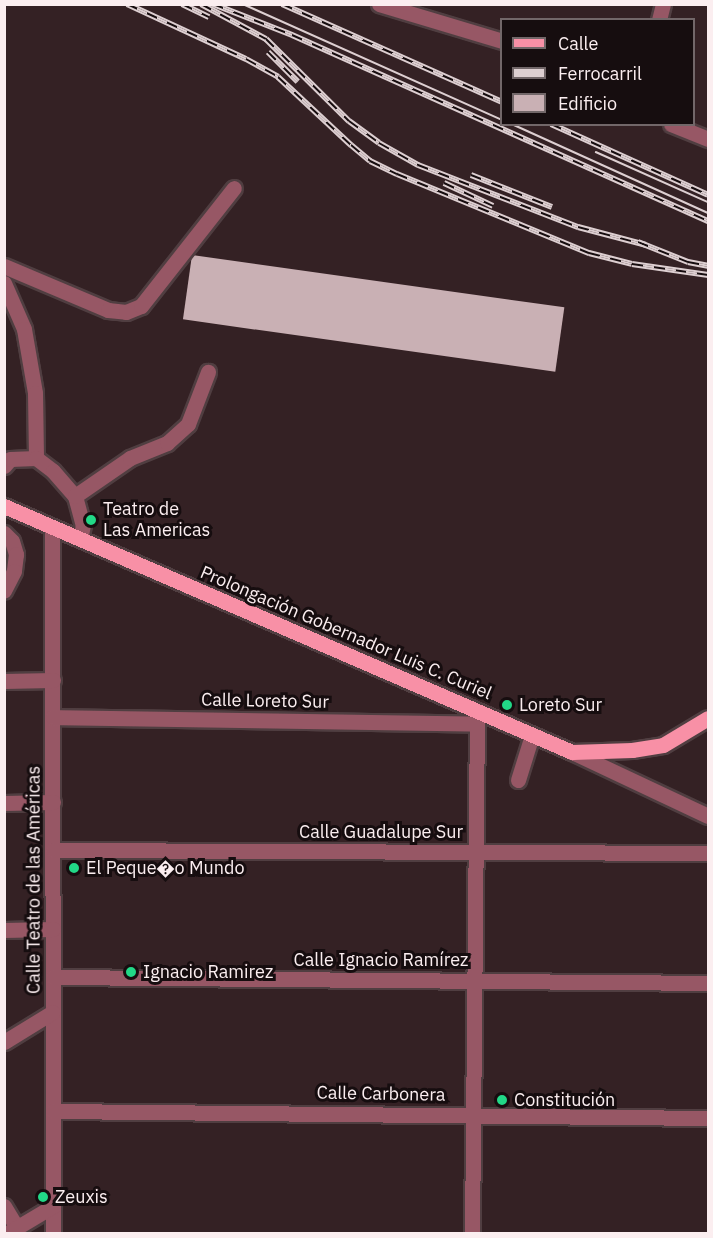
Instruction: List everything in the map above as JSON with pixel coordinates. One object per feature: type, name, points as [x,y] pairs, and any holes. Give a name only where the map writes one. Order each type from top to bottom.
[{"type":"main road","name":"Prolongación Gobernador Luis C. Curiel","points":[[4,506],[477,717],[532,735],[572,753],[632,750],[663,744],[708,718]]},
{"type":"street","points":[[379,4],[500,41]]},
{"type":"street","points":[[676,126],[708,139]]},
{"type":"street","points":[[4,266],[108,310],[126,312],[141,306],[234,188]]},
{"type":"street","points":[[4,283],[24,329],[35,393],[36,458]]},
{"type":"street","points":[[75,495],[130,458],[167,442],[188,424],[208,372]]},
{"type":"street","points":[[4,466],[10,459],[36,458],[53,471],[75,495],[83,525],[80,539]]},
{"type":"street","name":"Calle Teatro de las Américas","points":[[52,527],[53,1233]]},
{"type":"street","points":[[4,533],[12,541],[16,554],[14,571],[4,591]]},
{"type":"street","points":[[4,681],[53,680]]},
{"type":"street","name":"Calle Loreto Sur","points":[[53,717],[477,717]]},
{"type":"street","points":[[472,1233],[477,717]]},
{"type":"street","points":[[518,780],[532,735]]},
{"type":"street","points":[[572,753],[708,816]]},
{"type":"street","points":[[4,803],[53,802]]},
{"type":"street","name":"Calle Guadalupe Sur","points":[[53,850],[708,853]]},
{"type":"street","points":[[4,930],[53,929]]},
{"type":"street","name":"Calle Ignacio Ramírez","points":[[53,977],[708,983]]},
{"type":"street","points":[[4,1042],[53,1012]]},
{"type":"street","name":"Calle Carbonera","points":[[53,1111],[708,1118]]},
{"type":"street","points":[[4,1206],[11,1231],[53,1206]]},
{"type":"building","points":[[192,255],[564,307],[555,372],[183,319]]},
{"type":"tram line","points":[[243,4],[500,119]]},
{"type":"tram line","points":[[516,126],[708,213]]},
{"type":"tram line","points":[[596,152],[708,202]]},
{"type":"railway","points":[[127,4],[246,59],[278,77],[370,161],[397,174],[589,253],[632,264],[708,275]]},
{"type":"railway","points":[[182,4],[209,17]]},
{"type":"railway","points":[[201,4],[266,39],[349,121],[379,143],[418,165],[578,227],[646,245]]},
{"type":"railway","points":[[213,4],[292,35],[708,221]]},
{"type":"railway","points":[[282,4],[500,101]]},
{"type":"railway","points":[[268,52],[298,82]]},
{"type":"railway","points":[[555,126],[708,195]]},
{"type":"railway","points":[[471,175],[552,207]]},
{"type":"railway","points":[[444,183],[493,206]]},
{"type":"railway","points":[[638,242],[688,262],[708,266]]},
{"type":"place","name":"Teatro de Las Americas","points":[[91,520]]},
{"type":"place","name":"Loreto Sur","points":[[507,705]]},
{"type":"place","name":"El Peque�o Mundo","points":[[74,868]]},
{"type":"place","name":"Ignacio Ramirez","points":[[131,972]]},
{"type":"place","name":"Constitución","points":[[502,1100]]},
{"type":"place","name":"Zeuxis","points":[[43,1197]]}]
